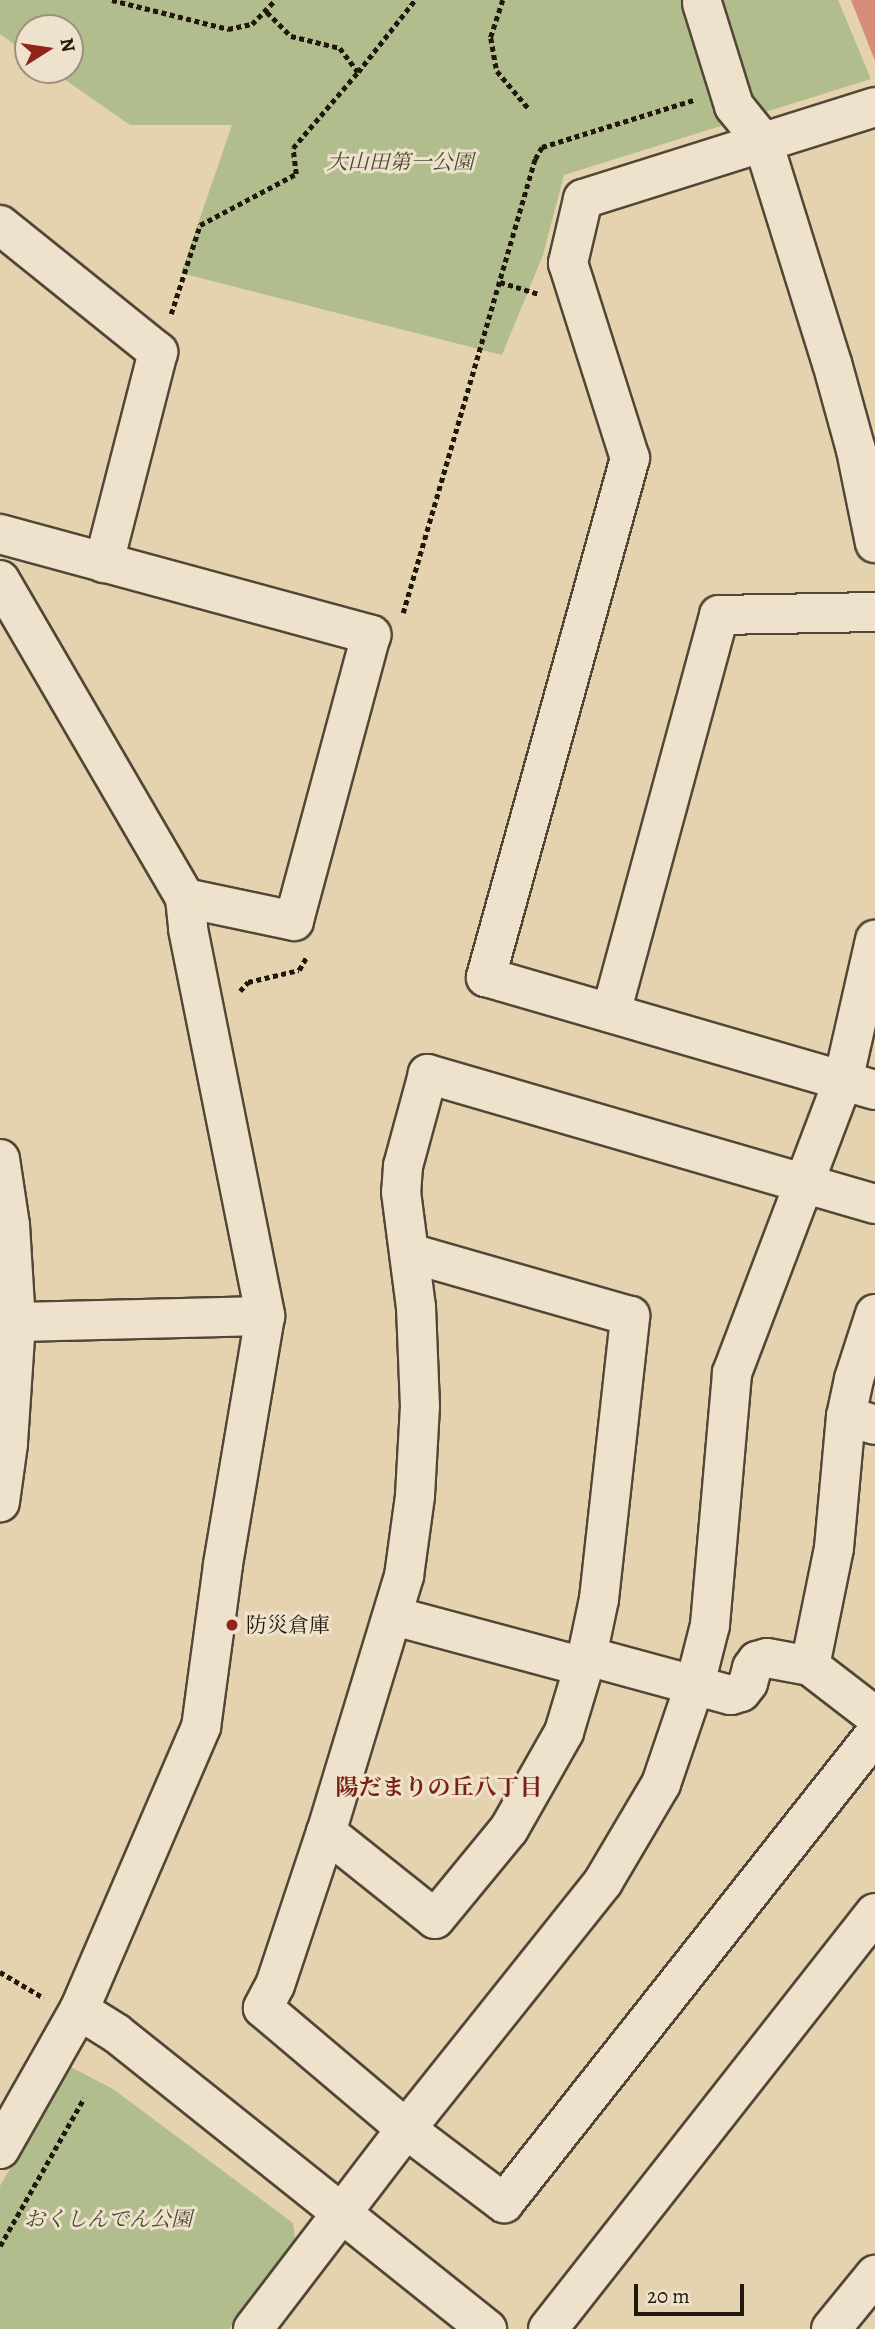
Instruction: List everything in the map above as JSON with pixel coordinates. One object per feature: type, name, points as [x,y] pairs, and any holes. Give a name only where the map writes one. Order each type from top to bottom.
[{"type":"street","points":[[702,3],[734,106],[764,142],[832,363],[856,450],[875,542]]},
{"type":"street","points":[[859,1085],[486,977],[630,457],[568,263],[583,199],[875,107]]},
{"type":"street","points":[[0,225],[158,352],[104,563]]},
{"type":"street","points":[[0,534],[370,635],[294,921],[185,898]]},
{"type":"street","points":[[0,580],[185,898],[188,929],[265,1317],[223,1565],[201,1727],[77,2013],[0,2149]]},
{"type":"street","points":[[611,1013],[719,615],[875,612]]},
{"type":"street","points":[[265,2325],[342,2214],[406,2129],[560,1939],[630,1840],[661,1784],[695,1684],[709,1625],[732,1373],[803,1182],[859,1085],[875,940]]},
{"type":"street","points":[[875,1204],[428,1074],[402,1179],[402,1203],[410,1254],[419,1357],[418,1456],[410,1539],[394,1616],[275,1985],[263,2008],[406,2129],[504,2203],[875,1734]]},
{"type":"street","points":[[0,1159],[10,1225],[16,1322],[8,1444],[0,1502]]},
{"type":"street","points":[[326,1832],[435,1919],[509,1829],[564,1732],[586,1661],[599,1599],[614,1488],[618,1416],[630,1317],[410,1254]]},
{"type":"street","points":[[810,1666],[860,1421],[853,1379],[875,1314]]},
{"type":"street","points":[[16,1322],[265,1317]]},
{"type":"street","points":[[394,1616],[695,1684],[731,1695],[741,1692],[748,1683],[757,1661],[767,1658],[810,1666],[875,1716]]},
{"type":"street","points":[[548,2329],[875,1913]]},
{"type":"street","points":[[77,2013],[116,2033],[487,2329]]},
{"type":"street","points":[[831,2329],[875,2275]]},
{"type":"path","points":[[112,0],[228,29],[252,24],[267,12],[275,0]]},
{"type":"path","points":[[158,352],[200,225],[296,174],[293,148],[415,0]]},
{"type":"path","points":[[503,0],[491,38],[497,71],[529,109]]},
{"type":"path","points":[[267,12],[291,36],[340,48],[358,72]]},
{"type":"path","points":[[370,635],[395,640],[536,159],[542,147],[696,100]]},
{"type":"path","points":[[500,282],[547,297]]},
{"type":"path","points":[[0,1972],[77,2013]]},
{"type":"path","points":[[0,2246],[84,2098]]},
{"type":"green space","name":"大山田第一公園","points":[[0,0],[838,0],[871,79],[564,175],[543,255],[502,355],[181,273],[232,125],[130,125],[71,84],[84,84],[84,14],[14,14],[14,44],[0,34]]},
{"type":"green space","name":"おくしんでん公園","points":[[69,2066],[113,2089],[293,2223],[296,2246],[229,2329],[0,2329],[0,2186]]},
{"type":"building","points":[[851,0],[875,0],[875,61]]},
{"type":"place","name":"防災倉庫","points":[[232,1625]]},
{"type":"district","name":"陽だまりの丘八丁目","points":[[439,1788]]}]
